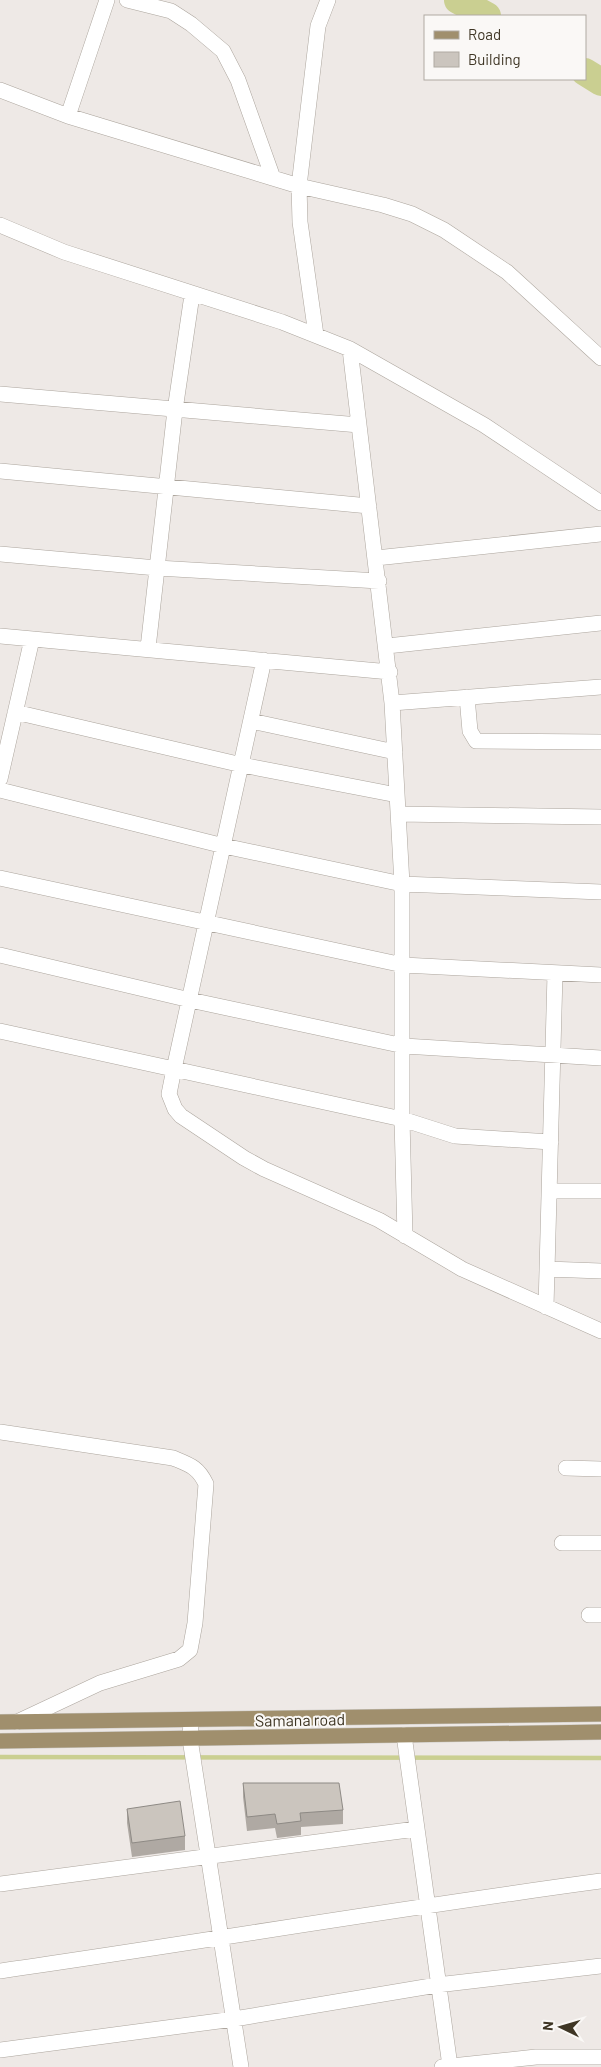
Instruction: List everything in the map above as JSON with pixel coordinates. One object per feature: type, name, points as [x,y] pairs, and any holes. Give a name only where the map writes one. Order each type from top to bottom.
[{"type":"main road","name":"Samana road","points":[[0,1722],[601,1714]]},
{"type":"main road","points":[[560,1732],[561,1715]]},
{"type":"main road","name":"Samana road","points":[[0,1742],[601,1732]]},
{"type":"street","points":[[68,116],[107,0]]},
{"type":"street","points":[[127,0],[171,11],[191,24],[223,51],[238,80],[273,178]]},
{"type":"street","points":[[316,335],[300,222],[299,186],[318,26],[328,0]]},
{"type":"street","points":[[0,90],[68,116],[299,186],[383,204],[412,214],[444,230],[507,272],[601,358]]},
{"type":"street","points":[[0,225],[64,252],[192,295],[282,322],[350,349],[484,425],[601,503]]},
{"type":"street","points":[[148,648],[175,410],[192,295]]},
{"type":"street","points":[[350,349],[390,672],[392,703],[402,884],[404,1046],[402,1119],[406,1236]]},
{"type":"street","points":[[0,394],[359,425]]},
{"type":"street","points":[[0,471],[166,485],[369,506]]},
{"type":"street","points":[[376,558],[601,534]]},
{"type":"street","points":[[0,554],[157,568],[378,581]]},
{"type":"street","points":[[386,646],[601,623]]},
{"type":"street","points":[[0,636],[148,648],[390,672]]},
{"type":"street","points":[[0,779],[5,734],[15,712],[32,639]]},
{"type":"street","points":[[264,660],[208,924],[174,1069],[169,1094],[171,1102],[181,1116],[218,1142],[264,1169],[379,1220],[462,1270],[601,1331]]},
{"type":"street","points":[[392,703],[601,688]]},
{"type":"street","points":[[466,697],[470,731],[476,741],[601,742]]},
{"type":"street","points":[[15,712],[242,765],[397,795]]},
{"type":"street","points":[[251,722],[395,752]]},
{"type":"street","points":[[0,790],[224,846],[402,884],[601,892]]},
{"type":"street","points":[[398,814],[601,817]]},
{"type":"street","points":[[0,878],[403,965],[601,975]]},
{"type":"street","points":[[0,955],[190,1000],[404,1046],[553,1057],[601,1058]]},
{"type":"street","points":[[546,1307],[555,974]]},
{"type":"street","points":[[0,1031],[402,1119],[461,1137],[551,1142]]},
{"type":"street","points":[[550,1191],[601,1191]]},
{"type":"street","points":[[547,1269],[601,1271]]},
{"type":"street","points":[[0,1432],[173,1458],[191,1465],[200,1472],[206,1484],[195,1623],[190,1650],[178,1659],[100,1683],[17,1722]]},
{"type":"street","points":[[566,1468],[601,1468]]},
{"type":"street","points":[[562,1543],[601,1543]]},
{"type":"street","points":[[191,1720],[190,1739],[241,2067]]},
{"type":"street","points":[[404,1736],[446,2066],[536,2057],[601,2057]]},
{"type":"street","points":[[0,1884],[416,1829]]},
{"type":"street","points":[[0,1971],[222,1939],[426,1904],[601,1881]]},
{"type":"street","points":[[0,2050],[234,2019],[437,1985],[601,1966]]},
{"type":"building","points":[[243,1783],[339,1783],[343,1810],[300,1813],[301,1821],[277,1824],[275,1814],[247,1817]]},
{"type":"building","points":[[180,1801],[185,1836],[132,1843],[127,1809]]},
{"type":"waterway","points":[[458,0],[485,15]]},
{"type":"waterway","points":[[586,73],[601,82]]},
{"type":"waterway","points":[[0,1757],[601,1758]]}]
